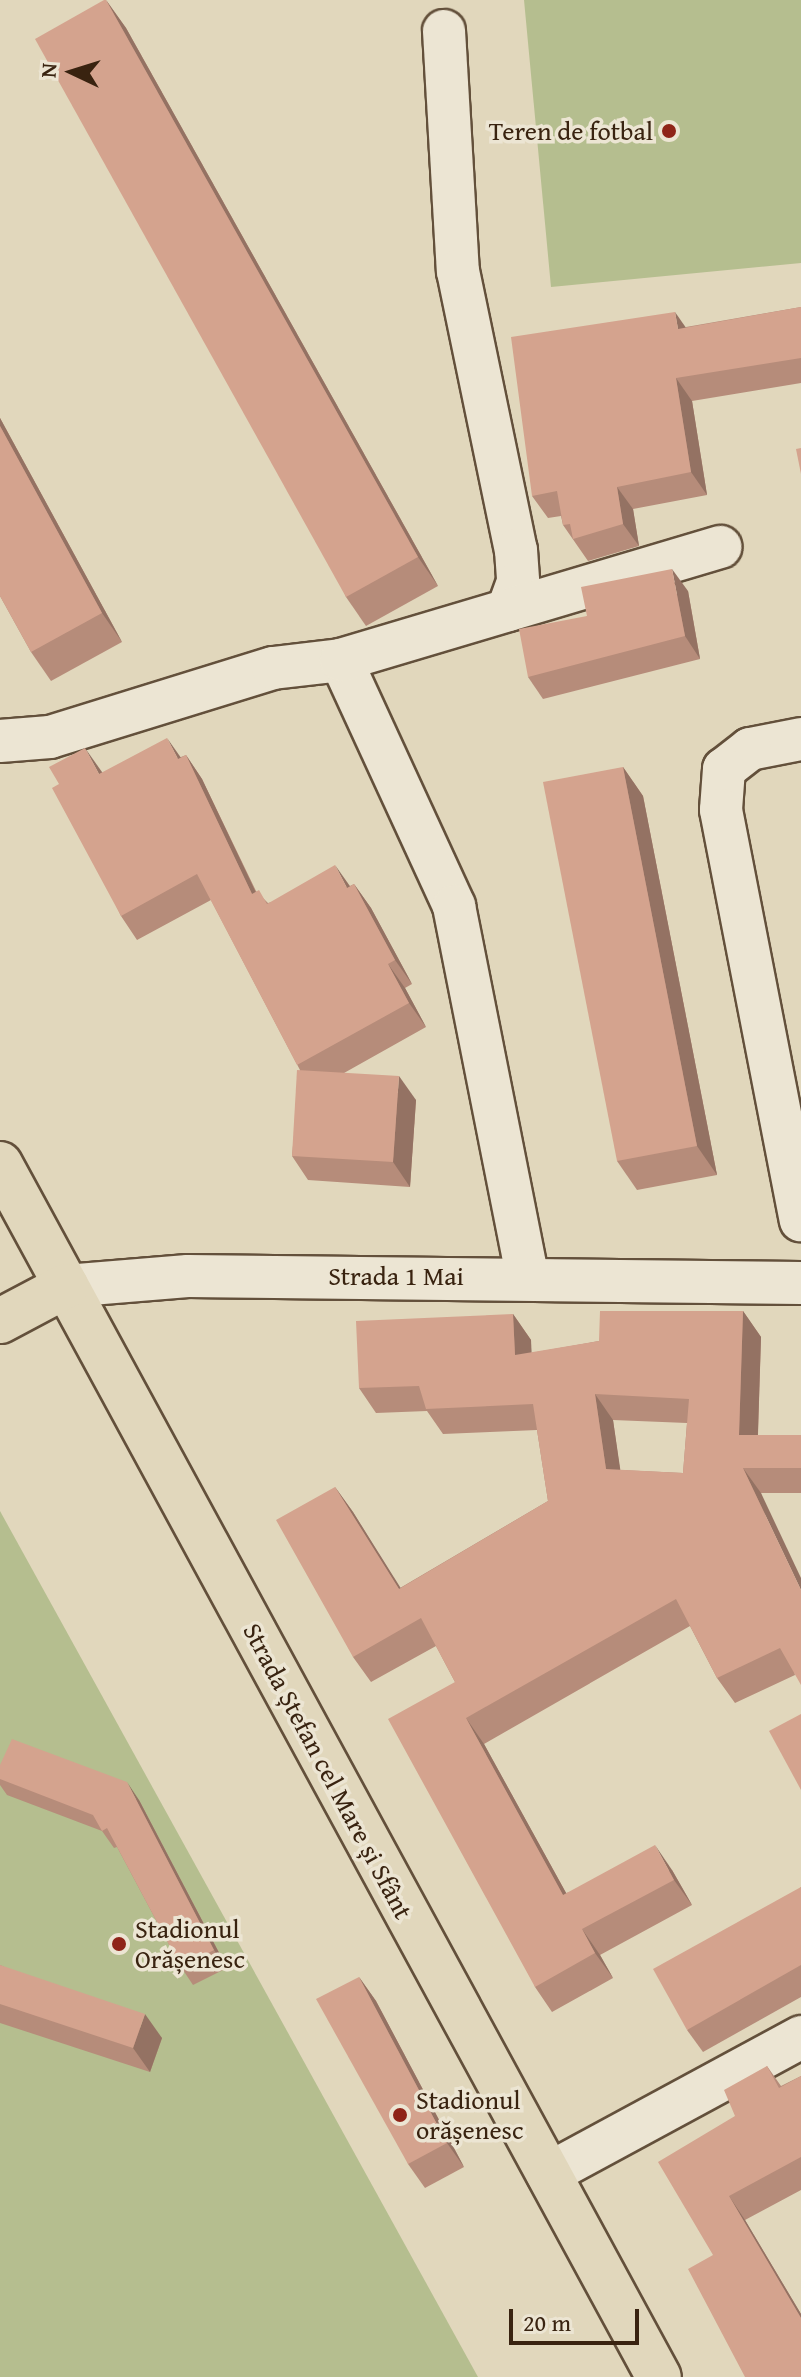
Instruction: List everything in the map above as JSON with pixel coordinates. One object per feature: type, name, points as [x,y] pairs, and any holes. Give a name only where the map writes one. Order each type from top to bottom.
[{"type":"main road","name":"Strada Ștefan cel Mare și Sfânt","points":[[0,1164],[659,2377]]},
{"type":"main road","name":"Strada 1 Mai","points":[[0,1321],[66,1286]]},
{"type":"street","points":[[444,31],[458,271],[516,550],[518,582],[508,610]]},
{"type":"street","points":[[0,741],[50,737],[273,668],[341,660],[721,547]]},
{"type":"street","points":[[341,660],[454,906],[527,1276]]},
{"type":"street","points":[[801,739],[750,749],[724,769],[721,810],[801,1220]]},
{"type":"street","name":"Strada 1 Mai","points":[[66,1286],[188,1276],[527,1276],[801,1283]]},
{"type":"street","points":[[548,2174],[801,2037]]},
{"type":"green space","name":"Teren de fotbal","points":[[524,0],[801,0],[801,263],[551,287]]},
{"type":"green space","name":"Stadionul Orășenesc","points":[[0,1511],[478,2377],[0,2377]]},
{"type":"building","points":[[104,0],[418,557],[346,597],[35,39]]},
{"type":"building","points":[[801,307],[801,358],[676,378],[691,472],[617,487],[623,524],[573,539],[570,524],[563,525],[557,491],[532,496],[511,337],[675,312],[678,329]]},
{"type":"building","points":[[0,426],[102,613],[31,652],[0,596]]},
{"type":"building","points":[[801,448],[801,474],[796,449]]},
{"type":"building","points":[[672,569],[685,636],[528,677],[519,629],[587,616],[581,587]]},
{"type":"building","points":[[167,738],[178,759],[186,755],[252,894],[259,890],[267,904],[335,865],[347,888],[354,884],[395,960],[388,964],[409,1003],[297,1065],[197,874],[121,916],[52,788],[59,784],[49,767],[85,748],[99,774]]},
{"type":"building","points":[[623,767],[697,1146],[617,1161],[543,782]]},
{"type":"building","points":[[297,1070],[399,1076],[393,1162],[292,1156]]},
{"type":"building","points":[[600,1311],[743,1311],[739,1435],[801,1435],[801,1468],[743,1468],[801,1590],[801,1685],[780,1648],[717,1678],[676,1599],[466,1718],[563,1895],[655,1845],[674,1880],[582,1929],[595,1953],[535,1987],[388,1719],[455,1682],[421,1618],[353,1657],[276,1520],[335,1487],[399,1589],[548,1501],[533,1404],[426,1409],[419,1386],[359,1388],[356,1321],[513,1314],[515,1355],[599,1341]],"holes":[[[595,1394],[689,1399],[683,1473],[606,1469]]]},
{"type":"building","points":[[801,1714],[801,1790],[769,1731]]},
{"type":"building","points":[[12,1739],[127,1782],[214,1950],[181,1967],[107,1828],[102,1831],[93,1815],[0,1779],[0,1765]]},
{"type":"building","points":[[801,1887],[801,1965],[687,2030],[653,1969]]},
{"type":"building","points":[[0,1965],[145,2014],[133,2048],[0,2004]]},
{"type":"building","points":[[359,1977],[447,2143],[408,2164],[316,1999]]},
{"type":"building","points":[[767,2066],[779,2088],[801,2076],[801,2157],[729,2196],[801,2318],[801,2377],[745,2377],[688,2269],[713,2255],[658,2162],[735,2116],[724,2090]]},
{"type":"place","name":"Teren de fotbal","points":[[669,131]]},
{"type":"place","name":"Stadionul Orășenesc","points":[[119,1944]]},
{"type":"place","name":"Stadionul orășenesc","points":[[400,2115]]}]
